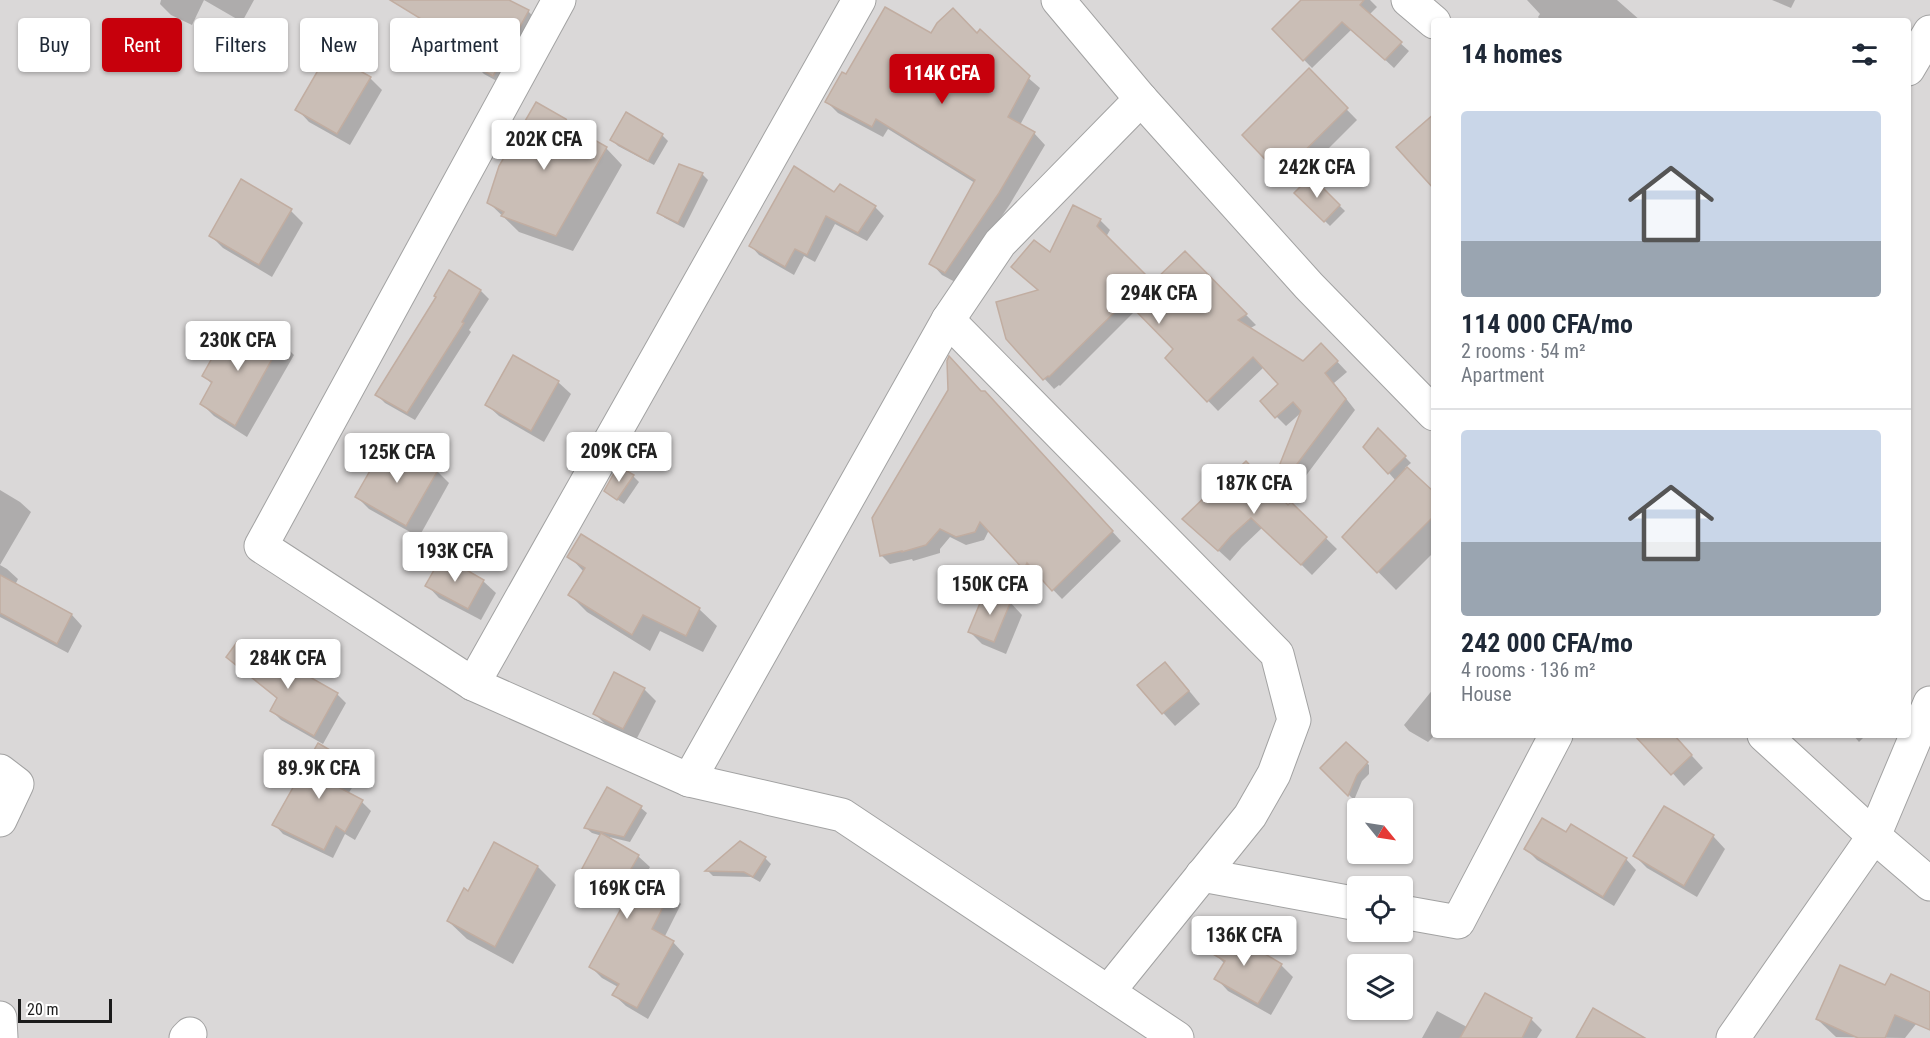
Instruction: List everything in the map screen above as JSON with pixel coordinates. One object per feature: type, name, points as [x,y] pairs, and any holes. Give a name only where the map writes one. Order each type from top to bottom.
[{"type":"street","points":[[559,0],[261,546],[473,684],[688,780],[842,815],[1177,1038]]},
{"type":"street","points":[[473,684],[859,0]]},
{"type":"street","points":[[1058,0],[1142,99],[1309,286],[1431,411]]},
{"type":"street","points":[[1408,0],[1431,19]]},
{"type":"street","points":[[1911,64],[1930,32]]},
{"type":"street","points":[[688,780],[948,320],[1000,243],[1142,99]]},
{"type":"street","points":[[948,320],[1277,654],[1294,720],[1274,774],[1250,816],[1108,992]]},
{"type":"street","points":[[1911,733],[1920,708]]},
{"type":"street","points":[[1413,914],[1458,922],[1554,738]]},
{"type":"street","points":[[1767,738],[1930,884]]},
{"type":"street","points":[[1733,1038],[1874,836],[1909,738]]},
{"type":"street","points":[[0,771],[17,784],[0,820]]},
{"type":"street","points":[[1202,875],[1347,902]]},
{"type":"street","points":[[0,1018],[1,1038]]},
{"type":"shaded area","points":[[0,0],[1930,0],[1930,1038],[0,1038]]},
{"type":"building","points":[[390,0],[509,0],[529,10],[520,26],[520,18],[420,18]]},
{"type":"building","points":[[1301,0],[1364,0],[1360,5],[1402,42],[1385,60],[1342,22],[1303,61],[1272,29]]},
{"type":"building","points":[[885,7],[931,33],[937,23],[953,8],[977,33],[980,29],[1030,76],[1008,117],[1035,132],[999,193],[945,273],[929,264],[975,180],[876,119],[872,127],[825,102],[842,72],[846,74]]},
{"type":"building","points":[[1309,68],[1348,108],[1280,175],[1242,135]]},
{"type":"building","points":[[317,72],[362,72],[371,77],[337,134],[295,110]]},
{"type":"building","points":[[536,102],[566,119],[570,126],[607,147],[556,236],[501,216],[504,212],[487,203],[499,166]]},
{"type":"building","points":[[626,112],[663,134],[648,161],[610,140]]},
{"type":"building","points":[[1431,117],[1431,186],[1396,147]]},
{"type":"building","points":[[679,164],[703,173],[678,223],[657,213]]},
{"type":"building","points":[[794,166],[834,192],[840,184],[876,206],[858,233],[826,216],[807,255],[795,249],[785,267],[749,246]]},
{"type":"building","points":[[1311,176],[1340,205],[1324,222],[1294,193]]},
{"type":"building","points":[[241,179],[292,209],[259,265],[209,236]]},
{"type":"building","points":[[1073,205],[1101,219],[1097,226],[1153,282],[1185,251],[1247,314],[1238,320],[1303,361],[1321,343],[1338,361],[1325,373],[1346,399],[1279,488],[1272,484],[1301,411],[1293,402],[1275,418],[1260,401],[1278,384],[1253,357],[1207,402],[1165,358],[1173,349],[1126,301],[1049,377],[1043,380],[1006,339],[996,302],[1038,290],[1011,267],[1034,240],[1050,252]]},
{"type":"building","points":[[449,270],[481,290],[462,322],[464,323],[407,413],[375,395],[436,297],[434,296]]},
{"type":"building","points":[[251,323],[282,341],[235,426],[200,404],[212,382],[202,376],[225,335],[239,343]]},
{"type":"building","points":[[513,355],[559,381],[531,431],[485,405]]},
{"type":"building","points":[[949,356],[981,391],[985,391],[1113,531],[1052,591],[1027,563],[1024,570],[980,522],[975,532],[956,537],[940,529],[926,545],[880,556],[872,518],[948,390],[947,361]]},
{"type":"building","points":[[1378,428],[1406,456],[1388,474],[1363,447]]},
{"type":"building","points":[[387,441],[438,470],[406,526],[355,497]]},
{"type":"building","points":[[1246,461],[1288,505],[1291,502],[1327,537],[1301,565],[1251,518],[1218,551],[1182,519]]},
{"type":"building","points":[[618,466],[634,475],[617,500],[604,491]]},
{"type":"building","points":[[1407,467],[1431,489],[1431,519],[1377,573],[1342,537]]},
{"type":"building","points":[[581,534],[700,608],[686,636],[643,615],[632,635],[568,595],[585,568],[567,557]]},
{"type":"building","points":[[442,556],[484,580],[468,609],[425,586]]},
{"type":"building","points":[[0,575],[72,614],[57,644],[0,613]]},
{"type":"building","points":[[985,591],[1011,601],[994,642],[968,632]]},
{"type":"building","points":[[237,642],[289,677],[294,668],[338,693],[314,736],[270,711],[277,698],[226,657]]},
{"type":"building","points":[[1165,662],[1189,691],[1162,714],[1137,685]]},
{"type":"building","points":[[614,672],[645,688],[623,729],[593,714]]},
{"type":"building","points":[[1637,738],[1677,738],[1692,755],[1671,775]]},
{"type":"building","points":[[1346,742],[1368,762],[1357,775],[1348,796],[1320,768]]},
{"type":"building","points":[[318,743],[352,763],[338,787],[363,800],[345,832],[336,826],[324,850],[272,825]]},
{"type":"building","points":[[607,787],[642,806],[624,837],[584,828]]},
{"type":"building","points":[[1664,806],[1714,835],[1684,886],[1633,856]]},
{"type":"building","points":[[1542,818],[1566,832],[1571,824],[1627,858],[1603,897],[1524,849]]},
{"type":"building","points":[[601,833],[639,855],[630,871],[671,891],[652,929],[674,941],[637,1008],[612,995],[619,984],[589,967],[623,905],[576,880]]},
{"type":"building","points":[[740,841],[766,857],[753,877],[744,872],[705,871]]},
{"type":"building","points":[[494,842],[538,866],[495,947],[447,921],[464,888],[468,891]]},
{"type":"building","points":[[1224,930],[1282,964],[1258,1004],[1214,979],[1225,961],[1211,953]]},
{"type":"building","points":[[1840,965],[1885,985],[1891,974],[1930,992],[1930,1030],[1895,1015],[1885,1038],[1858,1038],[1816,1019]]},
{"type":"building","points":[[1485,993],[1532,1018],[1522,1038],[1460,1038]]},
{"type":"building","points":[[1593,1008],[1645,1038],[1576,1038]]}]
